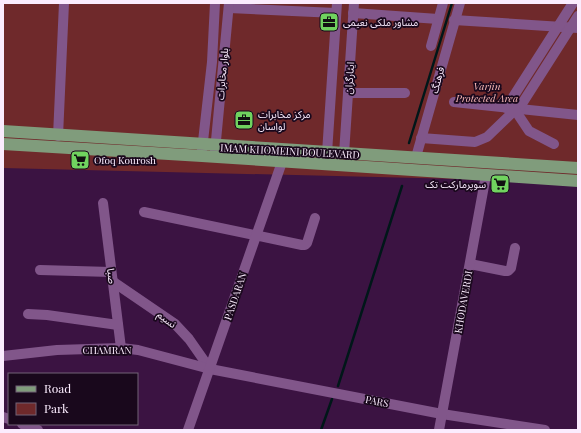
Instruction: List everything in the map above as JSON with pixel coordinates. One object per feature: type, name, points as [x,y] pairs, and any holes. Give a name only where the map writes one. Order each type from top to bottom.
[{"type":"main road","name":"IMAM KHOMEINI BOULEVARD","points":[[3,132],[202,150],[282,162],[578,181]]},
{"type":"main road","name":"IMAM KHOMEINI BOULEVARD","points":[[3,144],[202,150]]},
{"type":"main road","name":"IMAM KHOMEINI BOULEVARD","points":[[215,152],[327,153],[578,168]]},
{"type":"street","points":[[58,136],[64,3]]},
{"type":"street","name":"بلوار مخابرات","points":[[202,150],[212,62],[215,3]]},
{"type":"street","name":"ایثارگران","points":[[344,154],[354,3]]},
{"type":"street","points":[[431,46],[444,3]]},
{"type":"street","name":"فرهنگ","points":[[416,158],[460,3]]},
{"type":"street","points":[[513,109],[558,26],[573,3]]},
{"type":"street","points":[[229,5],[336,8]]},
{"type":"street","name":"بلوار مخابرات","points":[[215,152],[229,5]]},
{"type":"street","name":"ایثارگران","points":[[327,153],[336,8]]},
{"type":"street","points":[[353,14],[438,19]]},
{"type":"street","points":[[421,138],[475,142],[487,137],[513,109],[574,28],[578,16]]},
{"type":"street","points":[[454,20],[574,28]]},
{"type":"street","points":[[348,93],[405,94]]},
{"type":"street","points":[[454,102],[578,115]]},
{"type":"street","points":[[513,109],[529,131],[554,144]]},
{"type":"street","name":"PASDARAN","points":[[188,430],[282,162]]},
{"type":"street","name":"KHODAVERDI","points":[[439,430],[486,175]]},
{"type":"street","name":"صبا","points":[[103,203],[121,348]]},
{"type":"street","points":[[144,212],[306,245],[315,218]]},
{"type":"street","points":[[470,264],[505,271],[508,270],[511,268],[515,248]]},
{"type":"street","points":[[40,270],[112,276]]},
{"type":"street","name":"نسیم","points":[[112,276],[175,324],[189,339],[210,369]]},
{"type":"street","points":[[28,314],[47,314],[118,325]]},
{"type":"street","name":"CHAMRAN","points":[[3,356],[57,350],[121,348],[138,350],[210,369]]},
{"type":"street","name":"PARS","points":[[210,369],[442,414],[545,430]]},
{"type":"street","points":[[25,425],[38,430]]},
{"type":"green space","name":"Varjin Protected Area","points":[[3,3],[578,3],[578,182],[3,168]]},
{"type":"waterway","points":[[409,143],[452,3]]},
{"type":"waterway","points":[[338,386],[402,186]]},
{"type":"waterway","points":[[321,430],[332,399]]},
{"type":"place","name":"مشاور ملکی نعیمی","points":[[329,22]]},
{"type":"place","name":"مرکز مخابرات لواسان","points":[[244,120]]},
{"type":"place","name":"Ofoq Kourosh","points":[[80,160]]},
{"type":"place","name":"سوپرمارکت تک","points":[[500,184]]}]
